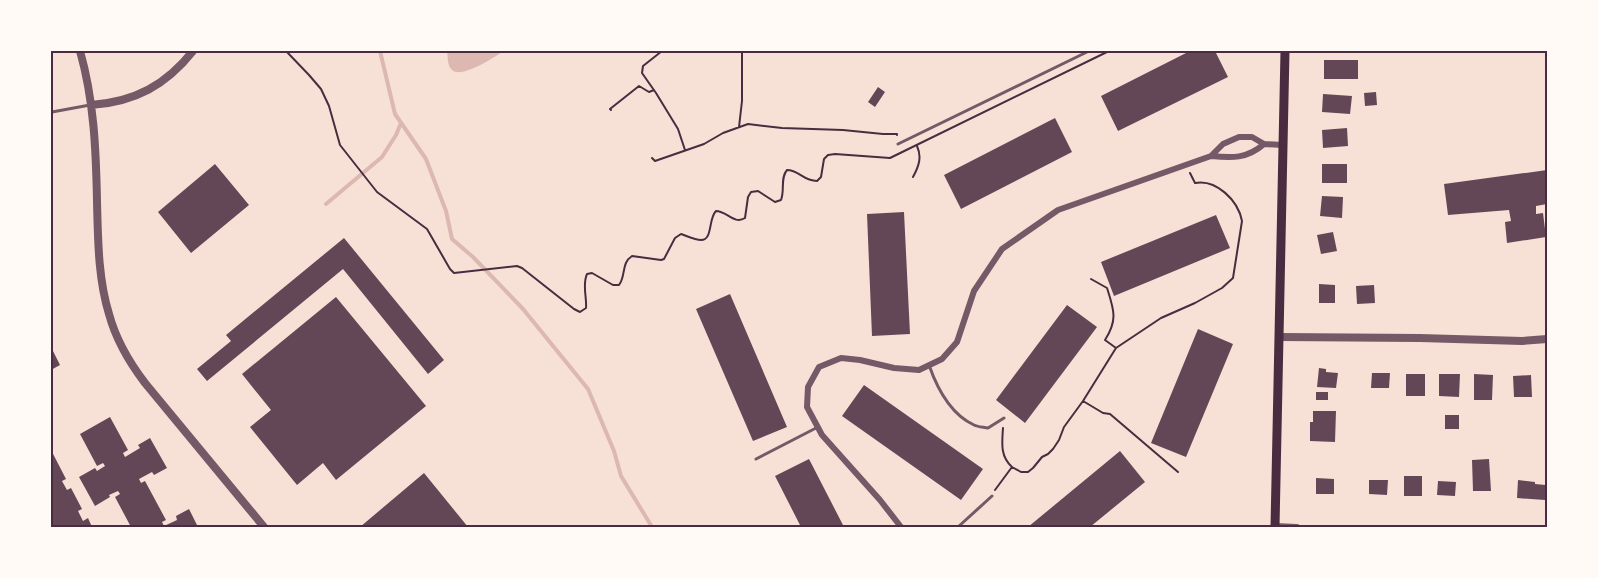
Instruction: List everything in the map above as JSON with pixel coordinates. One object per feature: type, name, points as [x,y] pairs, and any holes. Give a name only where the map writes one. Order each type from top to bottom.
[{"type":"main road","points":[[1275,527],[1282,145],[1286,51]]},
{"type":"street","points":[[80,51],[95,138],[100,267],[103,291],[115,332],[136,372],[264,527]]},
{"type":"street","points":[[91,105],[111,104],[126,100],[152,88],[166,78],[193,51]]},
{"type":"street","points":[[901,527],[822,435],[807,407],[808,387],[819,367],[841,358],[894,368],[919,370],[942,359],[957,342],[974,291],[1002,249],[1058,210],[1211,156],[1223,144],[1239,137],[1252,137],[1264,144],[1282,145]]},
{"type":"street","points":[[1211,156],[1228,158],[1253,153],[1264,144]]},
{"type":"street","points":[[1279,337],[1522,341],[1547,339]]},
{"type":"street","points":[[1275,527],[1297,527]]},
{"type":"lane","points":[[899,143],[1089,51]]},
{"type":"lane","points":[[52,112],[91,105]]},
{"type":"lane","points":[[929,365],[935,383],[945,398],[959,415],[974,426],[988,428],[1004,418]]},
{"type":"lane","points":[[756,459],[818,427]]},
{"type":"lane","points":[[958,527],[992,496]]},
{"type":"path","points":[[286,51],[321,89],[329,106],[340,145],[377,192],[427,229],[450,270],[454,273],[517,266],[580,312],[586,308],[584,280],[587,274],[592,273],[613,285],[619,285],[623,280],[624,265],[632,256],[664,259],[675,238],[681,234],[705,240],[708,237],[712,214],[716,211],[721,211],[741,221],[745,218],[748,197],[752,192],[758,191],[775,202],[781,200],[784,192],[783,175],[786,170],[793,170],[807,180],[817,181],[821,177],[824,159],[828,155],[890,158],[1109,51]]},
{"type":"path","points":[[662,51],[643,66],[642,73],[678,129],[685,150]]},
{"type":"path","points":[[739,127],[742,101],[742,51]]},
{"type":"path","points":[[611,110],[639,86],[649,93],[654,90]]},
{"type":"path","points":[[652,158],[655,161],[704,144],[723,133],[748,124],[897,134],[899,143]]},
{"type":"path","points":[[913,177],[920,166],[919,150],[916,145]]},
{"type":"path","points":[[1004,418],[1003,455],[1012,467],[1021,472],[1028,472],[1053,449],[1116,348],[1161,318],[1222,288],[1233,278],[1242,221],[1240,211],[1231,199],[1214,184],[1202,181],[1195,183],[1186,165]]},
{"type":"path","points":[[1091,279],[1107,288],[1114,311],[1112,330],[1104,340],[1116,348]]},
{"type":"path","points":[[1083,401],[1103,413],[1110,414],[1178,472]]},
{"type":"path","points":[[992,496],[996,487],[1012,467]]},
{"type":"shaded area","points":[[447,51],[504,51],[470,70],[457,72],[449,66]]},
{"type":"building","points":[[1190,51],[1215,51],[1228,77],[1118,131],[1101,96]]},
{"type":"building","points":[[1324,60],[1358,60],[1358,79],[1324,79]]},
{"type":"building","points":[[878,87],[885,92],[875,107],[868,102]]},
{"type":"building","points":[[1376,92],[1377,105],[1365,106],[1364,93]]},
{"type":"building","points":[[1323,94],[1352,96],[1350,114],[1322,112]]},
{"type":"building","points":[[1055,118],[1072,152],[961,209],[944,175]]},
{"type":"building","points":[[1347,128],[1348,146],[1323,148],[1322,130]]},
{"type":"building","points":[[215,164],[249,205],[191,253],[158,212]]},
{"type":"building","points":[[1322,164],[1347,164],[1347,183],[1322,183]]},
{"type":"building","points":[[1547,170],[1547,204],[1536,206],[1536,214],[1543,213],[1546,237],[1507,243],[1505,222],[1511,221],[1509,210],[1448,215],[1444,184]]},
{"type":"building","points":[[1322,196],[1343,197],[1342,218],[1320,216]]},
{"type":"building","points":[[904,212],[910,334],[872,336],[867,214]]},
{"type":"building","points":[[1216,215],[1230,248],[1114,296],[1101,262]]},
{"type":"building","points":[[1333,232],[1337,251],[1321,254],[1317,235]]},
{"type":"building","points":[[344,238],[444,360],[428,374],[343,269],[207,381],[197,369],[231,341],[226,335]]},
{"type":"building","points":[[1319,284],[1335,285],[1335,303],[1319,303]]},
{"type":"building","points":[[1374,285],[1375,303],[1357,304],[1356,286]]},
{"type":"building","points":[[730,294],[787,427],[753,441],[696,309]]},
{"type":"building","points":[[336,297],[426,406],[336,480],[323,463],[297,485],[250,427],[271,410],[242,374]]},
{"type":"building","points":[[1067,305],[1097,327],[1025,423],[996,400]]},
{"type":"building","points":[[1198,329],[1233,344],[1186,457],[1151,443]]},
{"type":"building","points":[[51,347],[60,365],[51,370]]},
{"type":"building","points":[[1319,368],[1326,369],[1326,372],[1338,373],[1336,388],[1317,387]]},
{"type":"building","points":[[1372,373],[1390,373],[1389,388],[1371,388]]},
{"type":"building","points":[[1406,374],[1425,374],[1425,396],[1406,396]]},
{"type":"building","points":[[1439,374],[1460,374],[1459,397],[1439,396]]},
{"type":"building","points":[[1474,374],[1493,375],[1492,400],[1474,400]]},
{"type":"building","points":[[1531,375],[1532,397],[1514,397],[1513,376]]},
{"type":"building","points":[[864,385],[983,469],[961,500],[842,416]]},
{"type":"building","points":[[1316,392],[1328,392],[1328,400],[1316,400]]},
{"type":"building","points":[[1313,411],[1336,411],[1335,442],[1310,441],[1310,422],[1313,422]]},
{"type":"building","points":[[1445,415],[1459,415],[1459,429],[1445,429]]},
{"type":"building","points":[[110,417],[128,450],[123,453],[125,457],[140,448],[138,445],[150,438],[167,468],[139,479],[141,483],[145,481],[166,520],[162,522],[164,526],[177,520],[176,516],[189,509],[198,527],[131,527],[115,497],[120,494],[118,491],[95,506],[79,477],[95,468],[97,471],[105,466],[103,463],[97,466],[80,434]]},
{"type":"building","points":[[51,450],[66,479],[62,481],[67,490],[71,488],[82,509],[78,511],[83,521],[88,518],[92,527],[51,527]]},
{"type":"building","points":[[1120,451],[1145,482],[1090,527],[1028,527]]},
{"type":"building","points":[[809,459],[844,527],[801,527],[775,476]]},
{"type":"building","points":[[1489,459],[1491,491],[1473,491],[1472,460]]},
{"type":"building","points":[[424,473],[468,527],[360,527]]},
{"type":"building","points":[[1404,476],[1422,476],[1422,496],[1404,496]]},
{"type":"building","points":[[1316,478],[1334,479],[1334,494],[1316,494]]},
{"type":"building","points":[[1369,480],[1388,480],[1387,495],[1369,494]]},
{"type":"building","points":[[1518,480],[1546,485],[1545,500],[1517,498]]},
{"type":"building","points":[[1438,481],[1456,482],[1455,496],[1437,495]]},
{"type":"waterway","points":[[380,51],[395,114],[426,159],[446,211],[452,239],[473,257],[523,309],[588,389],[614,451],[621,476],[652,527]]},
{"type":"waterway","points":[[326,204],[382,157],[401,123]]}]
